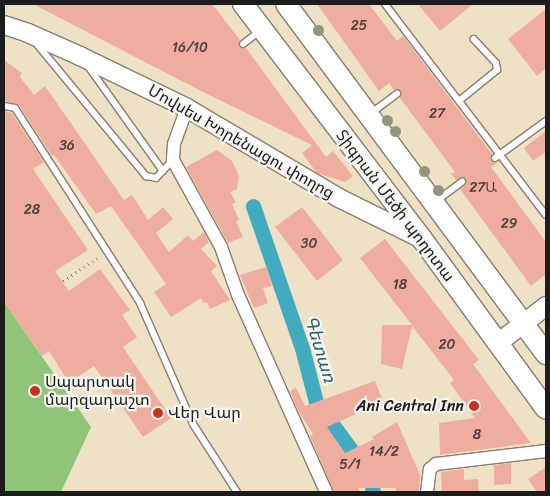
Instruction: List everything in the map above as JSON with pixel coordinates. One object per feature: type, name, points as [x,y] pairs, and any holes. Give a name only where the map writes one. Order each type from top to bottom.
[{"type":"main road","name":"Տիգրան Մեծի պողոտա","points":[[243,4],[422,239],[546,409]]},
{"type":"main road","name":"Տիգրան Մեծի պողոտա","points":[[286,4],[533,332],[546,354]]},
{"type":"main road","name":"Մովսես Խորենացու փողոց","points":[[4,25],[28,32],[187,108],[339,198],[422,239]]},
{"type":"main road","points":[[533,332],[546,306]]},
{"type":"main road","points":[[501,347],[533,332],[546,318]]},
{"type":"street","points":[[187,108],[174,144],[173,160],[221,247],[238,295],[326,492]]},
{"type":"street","points":[[427,492],[430,469],[436,464],[546,451]]},
{"type":"lane","points":[[385,4],[432,68],[460,100],[498,156],[546,215]]},
{"type":"lane","points":[[243,44],[262,30]]},
{"type":"lane","points":[[28,32],[146,176],[156,178],[173,160]]},
{"type":"lane","points":[[460,100],[497,70],[496,63],[474,39]]},
{"type":"lane","points":[[80,56],[163,171]]},
{"type":"lane","points":[[369,115],[397,94]]},
{"type":"lane","points":[[4,106],[15,108],[140,303],[193,424],[237,492]]},
{"type":"lane","points":[[498,156],[546,121]]},
{"type":"lane","points":[[434,203],[462,182]]},
{"type":"path","points":[[63,282],[107,252]]},
{"type":"green space","name":"Սպարտակ մարզադաշտ","points":[[4,302],[91,427],[61,492],[4,492]]},
{"type":"building","points":[[33,4],[212,4],[240,40],[239,47],[246,48],[326,157],[333,151],[353,176],[345,182],[317,173],[302,153],[312,145],[203,92]]},
{"type":"building","points":[[317,4],[369,4],[397,41],[403,36],[492,154],[491,160],[497,163],[491,167],[546,242],[546,274],[531,286],[460,189],[466,184],[466,179],[462,177],[456,180],[451,174],[455,172],[400,98],[401,91],[394,90],[389,83],[379,91]]},
{"type":"building","points":[[418,4],[473,4],[440,31]]},
{"type":"building","points":[[546,9],[546,68],[537,76],[508,39]]},
{"type":"building","points":[[4,60],[22,73],[20,77],[34,95],[45,86],[124,200],[132,195],[148,220],[163,207],[173,219],[156,233],[169,252],[188,235],[193,241],[204,232],[209,242],[201,249],[217,266],[211,271],[230,300],[210,309],[207,302],[203,303],[201,298],[171,317],[154,292],[166,284],[111,206],[96,214],[54,155],[52,156],[19,105],[4,101]]},
{"type":"building","points":[[4,111],[12,113],[44,162],[33,169],[88,250],[55,271],[69,291],[100,269],[130,310],[122,315],[137,337],[123,347],[171,418],[143,437],[94,366],[69,383],[49,351],[42,356],[4,302]]},
{"type":"building","points":[[546,131],[546,152],[533,161],[524,148]]},
{"type":"building","points":[[217,150],[232,161],[239,176],[237,189],[230,192],[236,202],[232,204],[239,220],[236,221],[243,237],[228,243],[186,167]]},
{"type":"building","points":[[302,207],[343,260],[317,281],[275,227]]},
{"type":"building","points":[[385,239],[479,360],[473,364],[531,443],[440,455],[439,423],[475,418],[450,383],[454,380],[412,326],[402,369],[381,364],[382,325],[412,325],[360,258]]},
{"type":"building","points":[[266,267],[272,286],[263,288],[268,303],[254,308],[240,275]]},
{"type":"building","points":[[375,381],[382,399],[357,409],[358,413],[327,427],[345,453],[374,439],[372,437],[397,422],[420,475],[419,492],[396,492],[396,488],[358,488],[360,492],[334,492],[310,436],[313,434],[298,410],[290,391],[296,388],[305,406]]},
{"type":"building","points":[[511,463],[511,484],[494,485],[494,465]]},
{"type":"building","points":[[546,467],[546,492],[537,492],[528,479]]},
{"type":"building","points":[[464,469],[464,480],[478,479],[479,492],[442,492],[441,472]]},
{"type":"waterway","name":"Գետառ","points":[[253,206],[302,348],[316,402],[355,455],[372,486],[373,492]]},
{"type":"place","name":"Սպարտակ մարզադաշտ","points":[[35,391]]},
{"type":"place","name":"Ani Central Inn","points":[[474,406]]},
{"type":"place","name":"Վեր Վար","points":[[158,413]]}]
